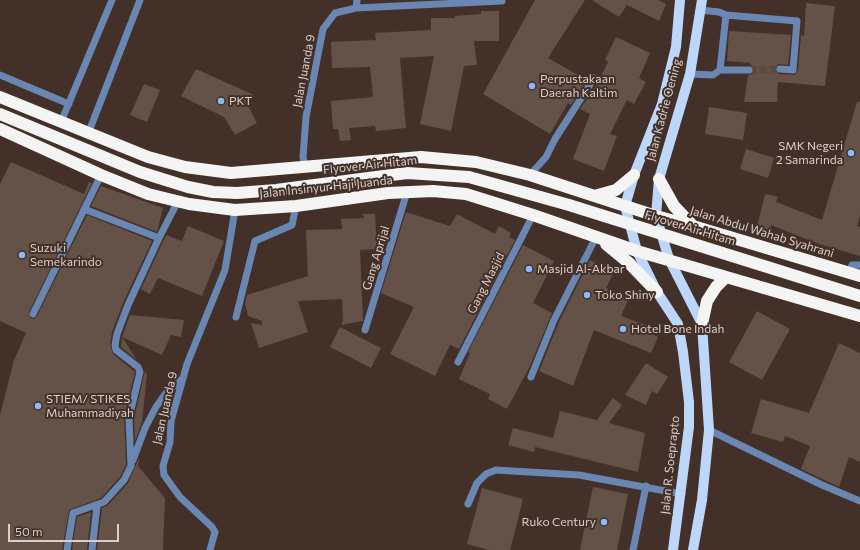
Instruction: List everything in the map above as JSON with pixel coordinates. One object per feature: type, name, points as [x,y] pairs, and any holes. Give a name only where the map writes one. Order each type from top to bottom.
[{"type":"highway","name":"Jalan Insinyur Haji Juanda","points":[[0,97],[88,134],[148,157],[185,167],[231,173],[421,157],[476,162],[530,175],[625,206]]},
{"type":"highway","name":"Flyover Air Hitam","points":[[0,114],[140,172],[188,187],[213,192],[237,193],[276,190],[407,173],[469,177],[569,205],[860,296]]},
{"type":"highway","name":"Jalan Insinyur Haji Juanda","points":[[0,129],[101,175],[148,194],[178,201],[235,210],[296,206],[388,193],[433,191],[466,194],[533,214],[598,238],[669,260]]},
{"type":"highway","points":[[594,196],[616,190],[634,175]]},
{"type":"highway","points":[[659,179],[674,206],[693,226]]},
{"type":"highway","name":"Jalan Abdul Wahab Syahrani","points":[[625,206],[854,274]]},
{"type":"highway","points":[[598,238],[629,263],[657,292]]},
{"type":"highway","points":[[669,260],[860,316]]},
{"type":"highway","points":[[702,324],[707,301],[726,277]]},
{"type":"main road","name":"Jalan Kadrie Oening","points":[[625,206],[634,175],[662,104],[676,48],[680,0]]},
{"type":"main road","name":"Jalan Kadrie Oening","points":[[656,216],[659,179],[690,74],[701,5]]},
{"type":"main road","name":"Jalan R. Soeprapto","points":[[625,206],[637,251],[657,292],[678,324],[683,352],[689,402],[689,427],[682,494],[673,550]]},
{"type":"main road","points":[[656,216],[669,260],[702,324],[709,430],[702,500],[693,550]]},
{"type":"street","points":[[60,122],[69,104],[112,0]]},
{"type":"street","points":[[88,134],[140,0]]},
{"type":"street","points":[[356,0],[356,8]]},
{"type":"street","name":"Jalan Juanda 9","points":[[305,167],[303,157],[306,117],[323,29],[335,13],[356,8],[502,1]]},
{"type":"street","points":[[701,5],[726,15],[797,21],[793,70],[780,69]]},
{"type":"street","points":[[720,70],[726,15]]},
{"type":"street","points":[[690,74],[714,75],[720,70],[749,70]]},
{"type":"street","points":[[0,75],[69,104]]},
{"type":"street","points":[[530,175],[546,157],[555,139],[594,78]]},
{"type":"street","points":[[33,314],[101,175]]},
{"type":"street","name":"Gang Aprijal","points":[[365,330],[407,192]]},
{"type":"street","points":[[131,466],[129,418],[140,372],[138,367],[116,350],[115,345],[117,334],[128,305],[158,238],[178,201]]},
{"type":"street","points":[[236,317],[255,241],[292,225],[296,206]]},
{"type":"street","points":[[84,209],[158,238]]},
{"type":"street","name":"Jalan Juanda 9","points":[[210,550],[215,532],[212,527],[180,497],[163,471],[170,442],[171,421],[187,364],[225,270],[235,210]]},
{"type":"street","name":"Gang Masjid","points":[[458,362],[533,214]]},
{"type":"street","points":[[530,377],[554,320],[598,238]]},
{"type":"street","points":[[854,274],[852,265],[860,266]]},
{"type":"street","points":[[67,550],[71,517],[73,513],[97,506],[104,502],[124,480],[131,466],[145,428],[156,407],[166,393],[183,378]]},
{"type":"street","points":[[709,430],[822,485],[860,501]]},
{"type":"street","points":[[468,504],[477,483],[486,474],[496,470],[579,475],[646,486],[682,494]]},
{"type":"street","points":[[633,550],[646,486]]},
{"type":"street","points":[[92,550],[97,506]]},
{"type":"building","name":"Perpustakaan Daerah Kaltim","points":[[535,0],[585,0],[548,58],[587,80],[571,105],[568,103],[550,134],[483,94]]},
{"type":"building","points":[[592,0],[658,0],[666,4],[659,21],[627,5],[619,17]]},
{"type":"building","points":[[806,3],[835,6],[825,86],[778,82],[777,102],[744,102],[748,75],[752,74],[754,70],[750,63],[727,61],[729,31],[791,35],[788,65],[778,64],[775,69],[779,74],[795,75],[798,70],[801,35],[804,36]]},
{"type":"building","points":[[481,11],[499,11],[499,41],[474,41],[477,65],[464,66],[451,131],[420,124],[434,56],[400,58],[406,128],[376,131],[375,126],[349,128],[351,140],[340,141],[338,129],[333,129],[331,101],[373,97],[370,67],[332,68],[331,42],[376,40],[375,33],[431,30],[431,18],[455,18],[455,16],[481,14]]},
{"type":"building","points":[[616,37],[650,53],[639,78],[646,82],[634,104],[627,100],[610,134],[617,136],[604,171],[573,159],[590,114],[580,109],[596,86],[608,62],[605,60]]},
{"type":"building","name":"PKT","points":[[196,69],[254,95],[248,106],[257,123],[235,135],[224,117],[181,96]]},
{"type":"building","points":[[144,84],[160,90],[147,122],[130,115]]},
{"type":"building","name":"SMK Negeri 2 Samarinda","points":[[857,102],[860,102],[860,215],[857,226],[860,227],[860,256],[816,243],[771,225],[770,230],[757,226],[765,194],[778,197],[776,202],[822,220]]},
{"type":"building","points":[[709,107],[747,113],[743,140],[705,134]]},
{"type":"building","points":[[746,149],[774,158],[768,178],[740,169]]},
{"type":"building","points":[[11,162],[84,194],[89,182],[92,183],[29,312],[30,318],[34,319],[37,316],[87,215],[152,241],[123,303],[112,332],[110,344],[113,354],[135,372],[124,417],[126,465],[120,477],[101,498],[69,510],[62,550],[0,550],[0,415],[14,360],[26,333],[0,321],[0,184]]},
{"type":"building","points":[[101,186],[163,208],[157,232],[91,206]]},
{"type":"building","points":[[406,212],[450,226],[457,214],[495,234],[499,226],[511,233],[509,237],[515,240],[459,349],[450,345],[435,376],[390,354],[414,307],[381,293]]},
{"type":"building","points":[[363,214],[375,214],[377,249],[360,250],[363,321],[341,325],[343,320],[342,299],[298,301],[308,332],[259,348],[251,323],[262,325],[262,321],[248,316],[245,304],[247,295],[308,276],[306,230],[342,229],[341,219],[364,218]]},
{"type":"building","points":[[188,226],[224,241],[202,296],[158,278],[150,294],[141,289],[166,235],[182,241]]},
{"type":"building","points":[[523,245],[554,261],[533,303],[552,313],[530,366],[507,409],[488,399],[490,394],[459,379],[470,353],[468,352]]},
{"type":"building","points":[[590,260],[614,272],[606,288],[629,298],[621,316],[648,326],[646,331],[658,337],[651,353],[594,330],[573,386],[539,371],[559,322]]},
{"type":"building","points":[[757,311],[790,329],[762,380],[729,362]]},
{"type":"building","points":[[130,315],[184,320],[181,337],[171,335],[162,355],[122,337]]},
{"type":"building","points":[[340,327],[381,348],[371,368],[330,347]]},
{"type":"building","points":[[122,337],[137,360],[121,347]]},
{"type":"building","points":[[839,343],[860,353],[860,462],[849,457],[839,487],[801,469],[810,446],[785,436],[783,442],[751,433],[761,399],[809,413]]},
{"type":"building","points":[[646,363],[668,377],[657,394],[652,391],[646,405],[625,395]]},
{"type":"building","points":[[145,371],[147,374],[142,422],[135,441],[134,418]]},
{"type":"building","points":[[613,398],[622,405],[609,423],[645,433],[638,472],[535,447],[534,452],[508,445],[513,428],[553,438],[560,411],[597,420]]},
{"type":"building","points":[[139,458],[138,466],[165,498],[163,550],[97,550],[102,508],[108,505],[128,483]]},
{"type":"building","name":"Ruko Century","points":[[593,487],[628,494],[617,550],[580,550]]},
{"type":"building","points":[[482,488],[523,499],[510,550],[489,550],[467,544]]},
{"type":"building","points":[[91,512],[87,550],[72,550],[77,517]]},
{"type":"tunnel","points":[[749,70],[780,69]]},
{"type":"place","name":"Perpustakaan Daerah Kaltim","points":[[532,86]]},
{"type":"place","name":"PKT","points":[[221,101]]},
{"type":"place","name":"SMK Negeri 2 Samarinda","points":[[851,153]]},
{"type":"place","name":"Suzuki Semekarindo","points":[[22,255]]},
{"type":"place","name":"Masjid Al-Akbar","points":[[529,269]]},
{"type":"place","name":"Toko Shiny","points":[[587,295]]},
{"type":"place","name":"Hotel Bone Indah","points":[[623,329]]},
{"type":"place","name":"STIEM/ STIKES Muhammadiyah","points":[[38,406]]},
{"type":"place","name":"Ruko Century","points":[[604,522]]}]
